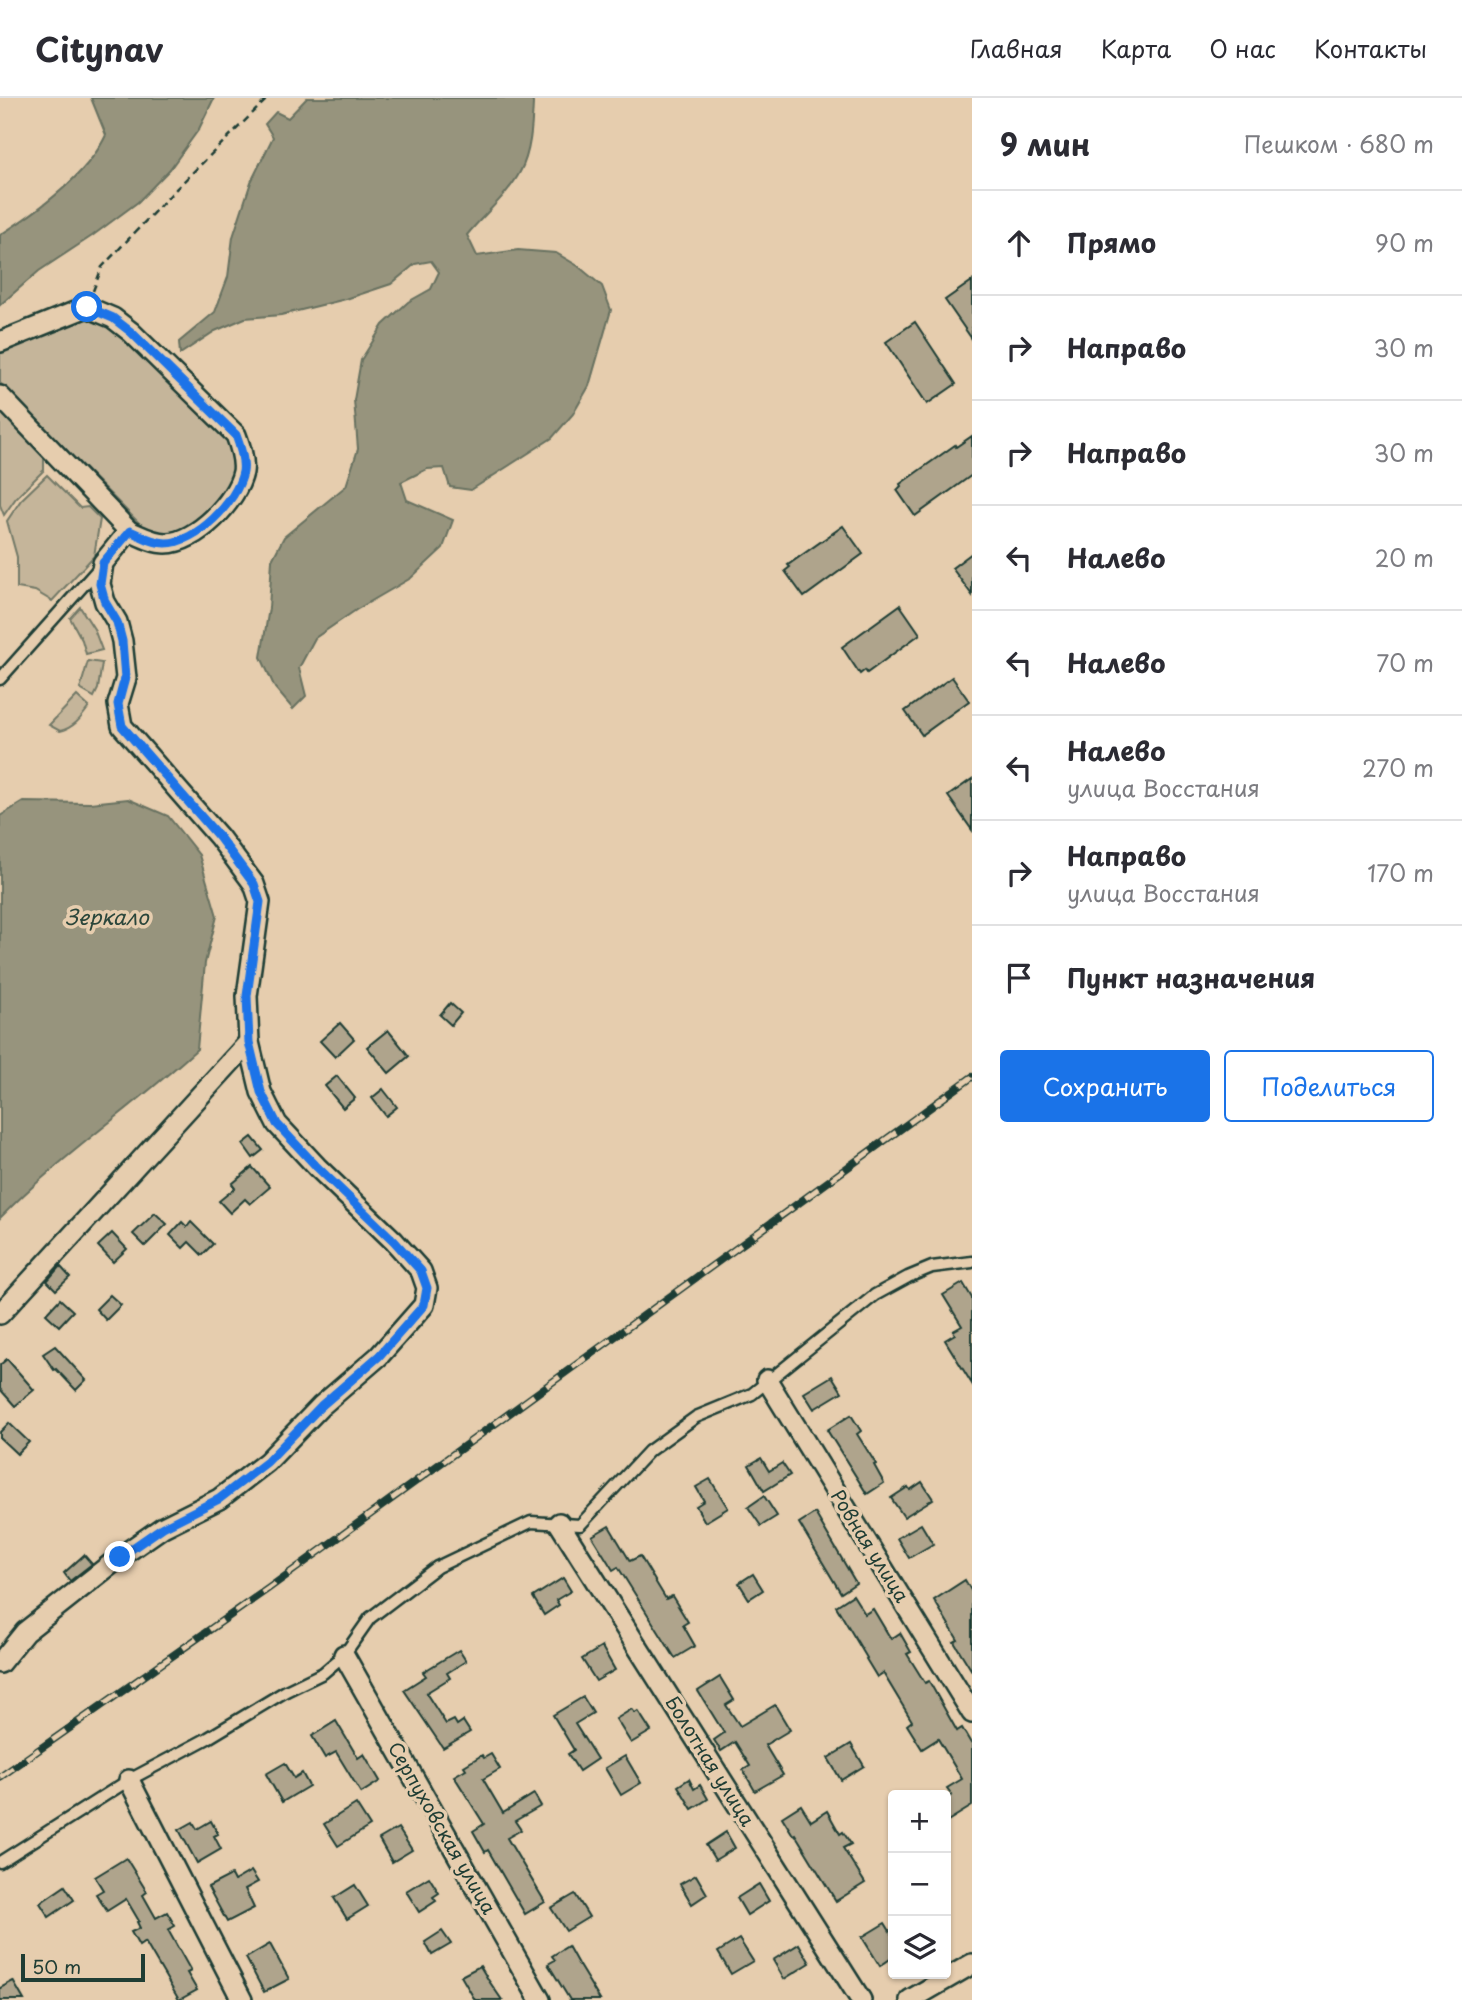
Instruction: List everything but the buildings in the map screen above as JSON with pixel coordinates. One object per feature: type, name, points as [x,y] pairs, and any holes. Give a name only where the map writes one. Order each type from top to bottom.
[{"type":"street","points":[[0,342],[87,307],[113,318],[131,332],[236,435],[242,452],[244,471],[228,502],[197,534],[183,541],[156,542],[130,531],[0,396]]},
{"type":"street","points":[[0,1663],[25,1632],[120,1557],[163,1527],[219,1499],[267,1462],[321,1406],[379,1356],[424,1305],[427,1288],[421,1271],[394,1241],[317,1167],[277,1124],[261,1092],[249,1042],[247,996],[260,902],[254,884],[219,837],[122,726],[118,704],[125,678],[124,660],[117,622],[105,602],[100,584],[103,563],[130,531]]},
{"type":"street","points":[[0,1314],[249,1042]]},
{"type":"street","name":"Ровная улица","points":[[767,1380],[972,1713]]},
{"type":"street","name":"Болотная улица","points":[[559,1522],[861,2000]]},
{"type":"street","name":"Серпуховская улица","points":[[344,1655],[540,2000]]},
{"type":"street","points":[[129,1780],[242,2000]]},
{"type":"street","points":[[910,2000],[972,1964]]},
{"type":"lane","points":[[0,680],[103,563]]},
{"type":"lane","points":[[0,1862],[129,1780],[208,1738],[286,1691],[323,1673],[344,1655],[370,1618],[437,1567],[531,1522],[580,1525],[649,1451],[696,1417],[752,1394],[875,1295],[932,1267],[972,1262]]},
{"type":"path","points":[[87,307],[102,267],[268,98]]},
{"type":"shaded area","points":[[84,316],[109,323],[231,442],[235,467],[230,484],[200,519],[182,531],[162,534],[152,532],[141,525],[0,383],[0,350]]},
{"type":"shaded area","points":[[0,408],[44,455],[44,470],[16,498],[4,515],[0,505]]},
{"type":"shaded area","points":[[47,475],[80,508],[88,507],[100,519],[94,556],[52,601],[35,591],[17,588],[17,557],[7,521],[21,500]]},
{"type":"shaded area","points":[[80,607],[94,629],[102,650],[86,654],[70,618]]},
{"type":"shaded area","points":[[88,661],[102,663],[94,697],[80,689]]},
{"type":"shaded area","points":[[77,696],[89,707],[80,719],[60,731],[49,725]]},
{"type":"water","points":[[91,98],[214,98],[199,129],[170,169],[138,202],[39,271],[0,305],[0,235],[45,204],[74,178],[87,165],[106,135]]},
{"type":"water","points":[[307,98],[531,98],[531,129],[524,164],[509,189],[467,235],[477,256],[518,250],[556,253],[578,266],[602,286],[611,310],[589,386],[573,414],[552,438],[471,490],[450,487],[444,468],[427,469],[401,482],[407,500],[453,520],[443,548],[411,578],[315,638],[299,668],[306,696],[293,709],[275,688],[261,657],[269,608],[272,560],[284,537],[346,486],[358,449],[354,400],[361,360],[383,325],[408,302],[431,289],[439,272],[431,261],[415,264],[391,284],[346,299],[281,315],[245,318],[215,331],[180,354],[179,342],[215,312],[228,277],[233,237],[251,182],[273,137],[265,124],[276,112],[288,118]]},
{"type":"water","name":"Зеркало","points":[[128,799],[168,816],[199,855],[217,916],[205,963],[197,1049],[47,1174],[0,1218],[0,816],[23,802],[90,803]]},
{"type":"railway","points":[[0,1777],[269,1588],[972,1077]]},
{"type":"route","points":[[87,307],[113,318],[131,332],[236,435],[242,452],[244,471],[228,502],[197,534],[183,541],[167,543],[156,542],[130,531],[103,563],[100,584],[105,602],[117,622],[122,641],[125,678],[118,704],[122,726],[219,837],[254,884],[260,902],[247,996],[249,1042],[261,1092],[277,1124],[317,1167],[394,1241],[421,1271],[427,1288],[424,1305],[379,1356],[321,1406],[267,1462],[219,1499],[163,1527],[120,1557]]}]
